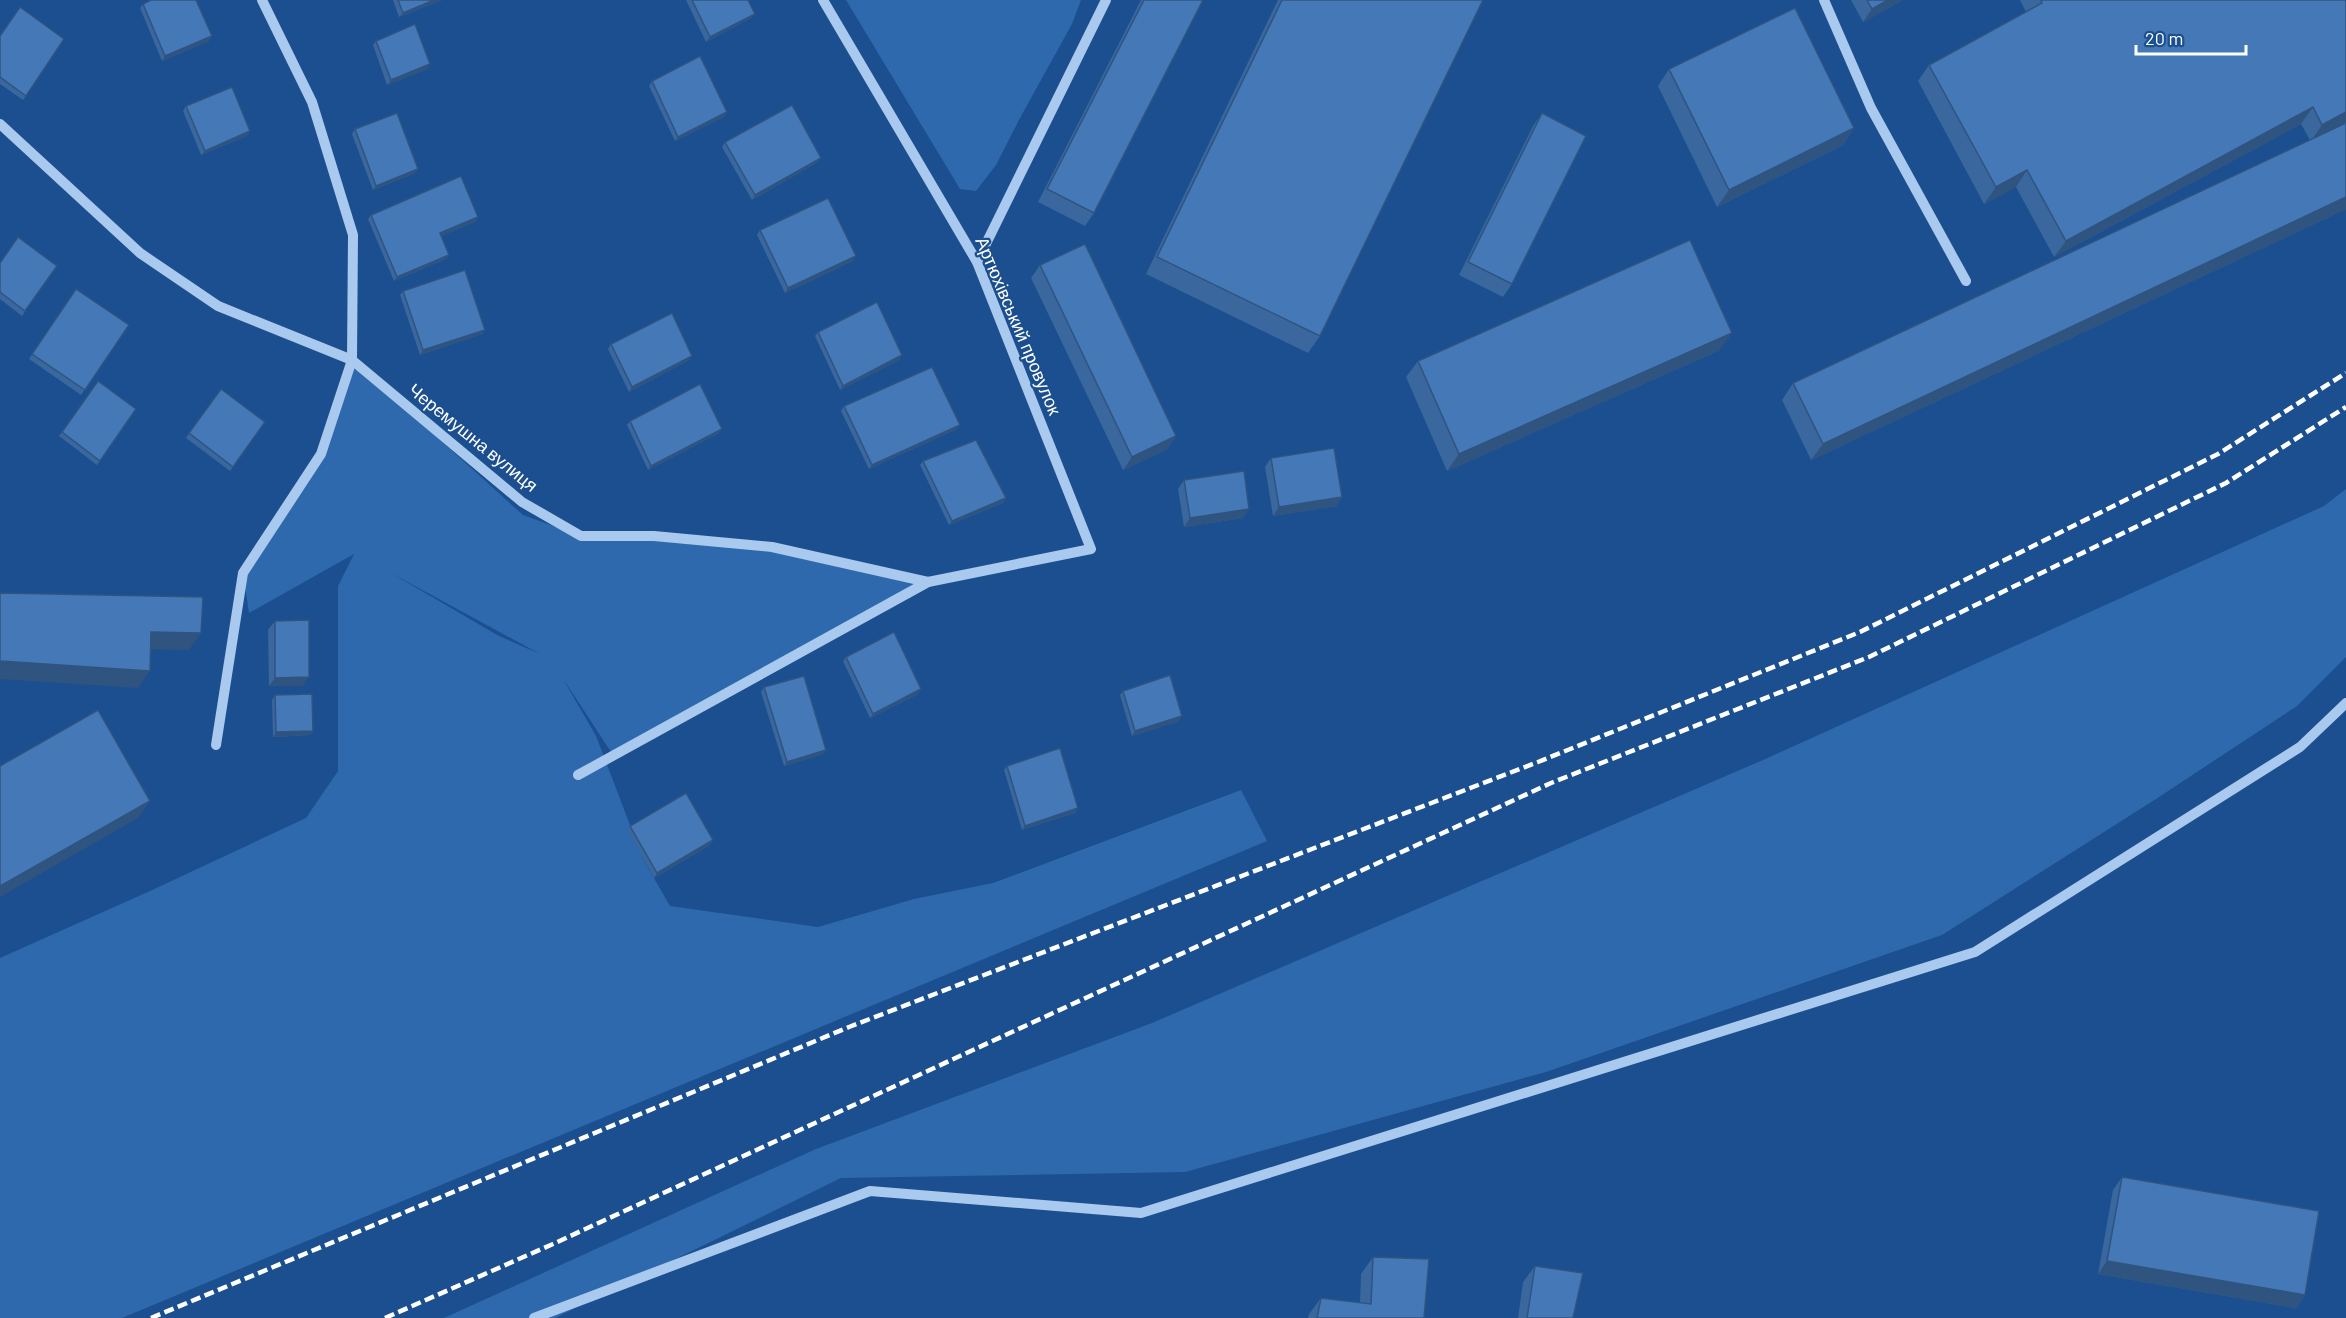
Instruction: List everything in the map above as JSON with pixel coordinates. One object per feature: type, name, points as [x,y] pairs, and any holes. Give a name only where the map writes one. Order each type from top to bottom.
[{"type":"street","points":[[216,745],[243,573],[321,454],[352,360],[353,235],[312,102],[262,0]]},
{"type":"street","name":"Артюхівський провулок","points":[[824,0],[977,262],[1091,549]]},
{"type":"street","points":[[977,262],[1106,0]]},
{"type":"street","points":[[1824,0],[1871,108],[1966,281]]},
{"type":"street","name":"Черемушна вулиця","points":[[0,123],[140,253],[218,306],[352,360],[522,502],[581,536],[654,536],[772,547],[928,582],[1091,549]]},
{"type":"street","points":[[578,774],[928,582]]},
{"type":"street","points":[[534,1318],[870,1191],[1141,1213],[1975,952],[2300,747],[2346,703]]},
{"type":"shaded area","points":[[846,0],[1081,0],[1072,24],[996,165],[976,191],[960,189]]},
{"type":"shaded area","points":[[352,360],[523,515],[581,536],[772,547],[928,582],[613,755],[562,677],[596,736],[643,859],[670,906],[818,927],[914,899],[993,883],[1241,790],[1267,841],[122,1318],[0,1318],[0,958],[306,818],[338,771],[338,586],[354,554],[249,613],[243,573],[321,454]],"holes":[[[391,573],[540,654],[499,636]]]},
{"type":"shaded area","points":[[2346,489],[2346,657],[2297,706],[1942,935],[1546,1072],[1185,1172],[841,1178],[555,1318],[444,1318],[816,1149],[1152,1023],[1763,760],[2324,506]]},
{"type":"building","points":[[151,0],[196,0],[212,36],[165,56],[143,4]]},
{"type":"building","points":[[398,0],[434,0],[403,13]]},
{"type":"building","points":[[692,0],[748,0],[755,14],[710,37]]},
{"type":"building","points":[[1144,0],[1203,0],[1094,213],[1047,189]]},
{"type":"building","points":[[1282,0],[1483,0],[1320,336],[1157,257]]},
{"type":"building","points":[[1867,0],[1888,0],[1872,9]]},
{"type":"building","points":[[2041,0],[2346,0],[2346,112],[2322,125],[2313,107],[2066,241],[2027,170],[1996,187],[1929,65],[2042,3]]},
{"type":"building","points":[[20,7],[64,39],[26,96],[0,77],[0,36]]},
{"type":"building","points":[[1795,8],[1854,128],[1729,190],[1669,69]]},
{"type":"building","points":[[415,24],[430,64],[391,80],[376,41]]},
{"type":"building","points":[[700,56],[727,112],[678,137],[652,81]]},
{"type":"building","points":[[232,87],[250,131],[205,151],[186,106]]},
{"type":"building","points":[[792,105],[821,158],[755,195],[725,142]]},
{"type":"building","points":[[397,113],[418,169],[376,186],[355,129]]},
{"type":"building","points":[[1542,113],[1586,136],[1512,284],[1468,262]]},
{"type":"building","points":[[2346,123],[2346,197],[1823,444],[1793,383]]},
{"type":"building","points":[[461,176],[478,217],[440,233],[449,255],[397,277],[371,215]]},
{"type":"building","points":[[828,198],[856,256],[788,288],[760,230]]},
{"type":"building","points":[[18,237],[57,266],[25,311],[0,292],[0,263]]},
{"type":"building","points":[[1690,240],[1732,333],[1459,454],[1418,361]]},
{"type":"building","points":[[1085,244],[1176,436],[1132,457],[1040,265]]},
{"type":"building","points":[[465,270],[485,330],[423,350],[403,291]]},
{"type":"building","points":[[76,289],[129,325],[85,390],[32,354]]},
{"type":"building","points":[[877,302],[902,355],[843,386],[818,332]]},
{"type":"building","points":[[672,313],[692,356],[632,387],[611,344]]},
{"type":"building","points":[[932,367],[960,425],[872,465],[844,406]]},
{"type":"building","points":[[98,381],[136,409],[100,461],[62,432]]},
{"type":"building","points":[[700,384],[722,429],[651,466],[630,421]]},
{"type":"building","points":[[221,389],[265,422],[233,467],[189,433]]},
{"type":"building","points":[[976,440],[1006,498],[952,521],[923,461]]},
{"type":"building","points":[[1334,448],[1342,497],[1279,507],[1271,458]]},
{"type":"building","points":[[1244,471],[1249,509],[1190,518],[1184,480]]},
{"type":"building","points":[[0,593],[203,597],[201,633],[151,632],[150,671],[0,661]]},
{"type":"building","points":[[309,620],[309,677],[275,678],[275,621]]},
{"type":"building","points":[[894,632],[921,689],[873,714],[846,657]]},
{"type":"building","points":[[1170,675],[1182,716],[1135,731],[1123,691]]},
{"type":"building","points":[[804,676],[826,750],[787,762],[764,687]]},
{"type":"building","points":[[312,694],[313,731],[276,732],[275,695]]},
{"type":"building","points":[[98,710],[150,801],[0,886],[0,766]]},
{"type":"building","points":[[1060,748],[1078,808],[1025,826],[1007,766]]},
{"type":"building","points":[[686,793],[713,840],[657,873],[630,826]]},
{"type":"building","points":[[2122,1177],[2319,1211],[2305,1295],[2107,1261]]},
{"type":"building","points":[[1373,1257],[1429,1259],[1424,1318],[1317,1318],[1321,1298],[1371,1304]]},
{"type":"building","points":[[1535,1266],[1583,1273],[1573,1318],[1527,1318]]},
{"type":"railway","points":[[151,1318],[849,1027],[1538,762],[1860,632],[2218,454],[2346,373]]},
{"type":"railway","points":[[385,1318],[553,1244],[1551,783],[1869,657],[2226,483],[2346,407]]}]
